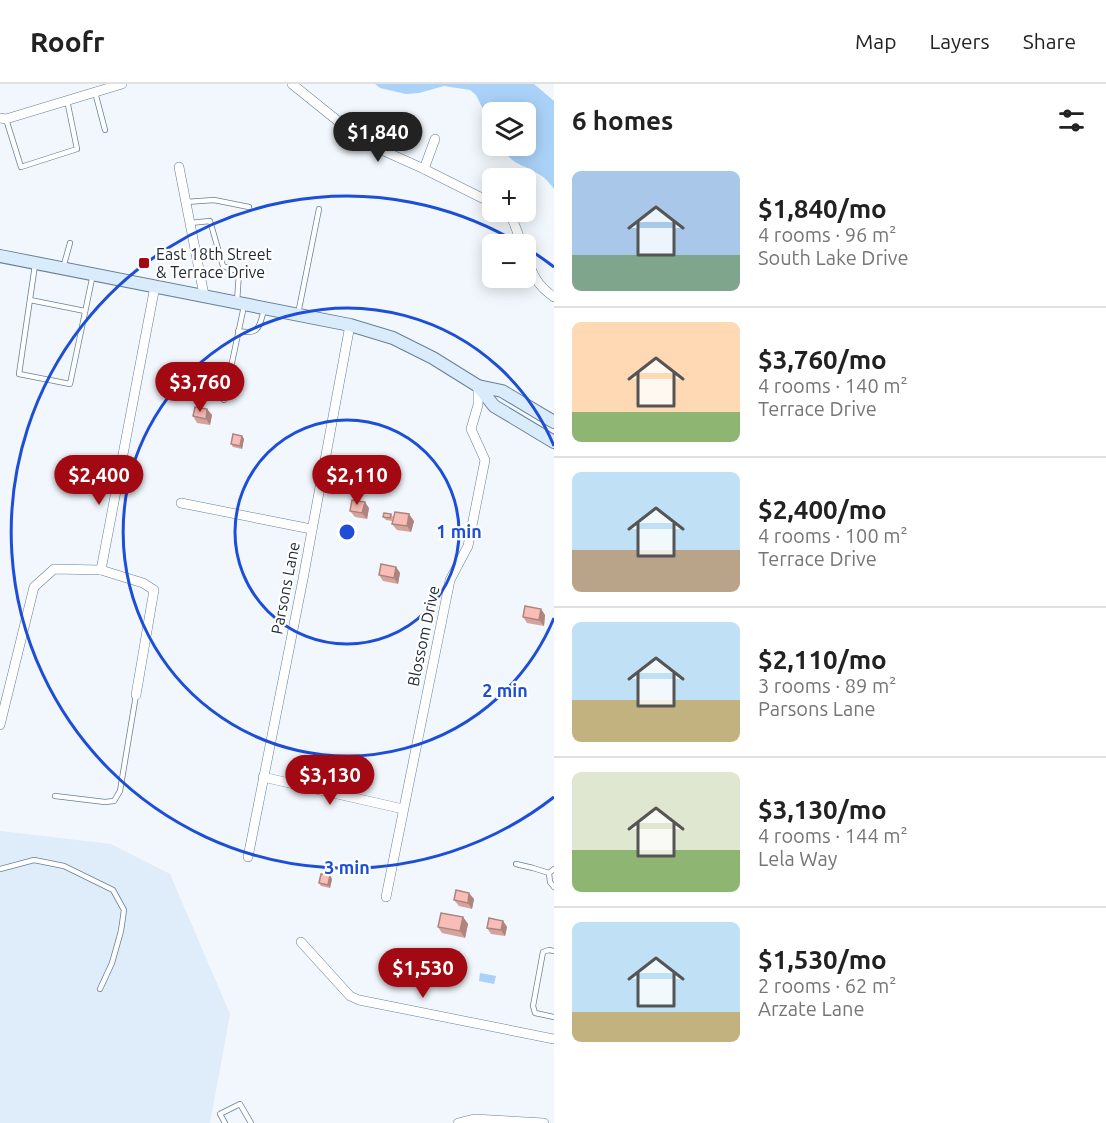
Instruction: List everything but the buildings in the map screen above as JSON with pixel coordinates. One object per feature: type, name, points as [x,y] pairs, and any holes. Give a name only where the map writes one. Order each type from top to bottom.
[{"type":"main road","points":[[0,255],[265,307],[350,325],[393,338],[433,358],[478,386],[494,406],[554,442]]},
{"type":"main road","points":[[478,386],[502,391],[554,422]]},
{"type":"street","points":[[3,118],[119,84]]},
{"type":"street","points":[[292,84],[364,142],[482,198]]},
{"type":"street","points":[[424,169],[435,139]]},
{"type":"street","points":[[179,167],[204,295]]},
{"type":"street","points":[[536,279],[543,290],[554,297]]},
{"type":"street","points":[[101,570],[155,286]]},
{"type":"street","name":"Parsons Lane","points":[[248,857],[350,325]]},
{"type":"street","name":"Blossom Drive","points":[[387,897],[450,580],[468,546],[485,460],[471,429],[478,405],[478,386]]},
{"type":"street","points":[[181,503],[311,529]]},
{"type":"street","points":[[0,725],[34,587],[54,569],[101,570],[143,583],[154,590],[136,695]]},
{"type":"street","points":[[263,777],[403,809]]},
{"type":"street","points":[[301,942],[350,996],[359,1000],[554,1039]]},
{"type":"street","points":[[458,1123],[474,1119],[544,1123]]},
{"type":"lane","points":[[95,92],[105,130]]},
{"type":"lane","points":[[3,118],[21,167],[77,148],[66,100]]},
{"type":"lane","points":[[186,202],[214,200],[249,207]]},
{"type":"lane","points":[[298,314],[319,209]]},
{"type":"lane","points":[[190,223],[210,221],[223,266],[239,272],[238,331],[224,400]]},
{"type":"lane","points":[[63,268],[70,243]]},
{"type":"lane","points":[[35,262],[19,374],[70,384],[93,274]]},
{"type":"lane","points":[[30,300],[85,311]]},
{"type":"lane","points":[[238,331],[255,332],[260,327],[265,307]]},
{"type":"lane","points":[[55,796],[114,801],[120,791],[136,695]]},
{"type":"lane","points":[[0,869],[34,861],[54,864],[64,866],[113,890],[124,910],[112,963],[100,989]]},
{"type":"lane","points":[[516,864],[549,873]]},
{"type":"lane","points":[[549,873],[554,869]]},
{"type":"lane","points":[[549,873],[550,882],[554,887]]},
{"type":"lane","points":[[554,951],[543,952],[533,1006],[536,1013],[554,1017]]},
{"type":"lane","points":[[225,1123],[220,1114],[240,1104],[251,1123]]},
{"type":"shaded area","points":[[0,831],[111,844],[170,874],[230,1014],[210,1123],[0,1123]]},
{"type":"water","points":[[375,84],[534,84],[554,101],[554,189],[536,172],[536,168],[528,168],[508,156],[536,156],[536,102],[482,102],[482,107],[476,95],[470,90],[444,86],[406,94],[380,88]]},
{"type":"water","points":[[480,973],[496,976],[494,984],[479,981]]},
{"type":"place","name":"East 18th Street & Terrace Drive","points":[[144,263]]}]
